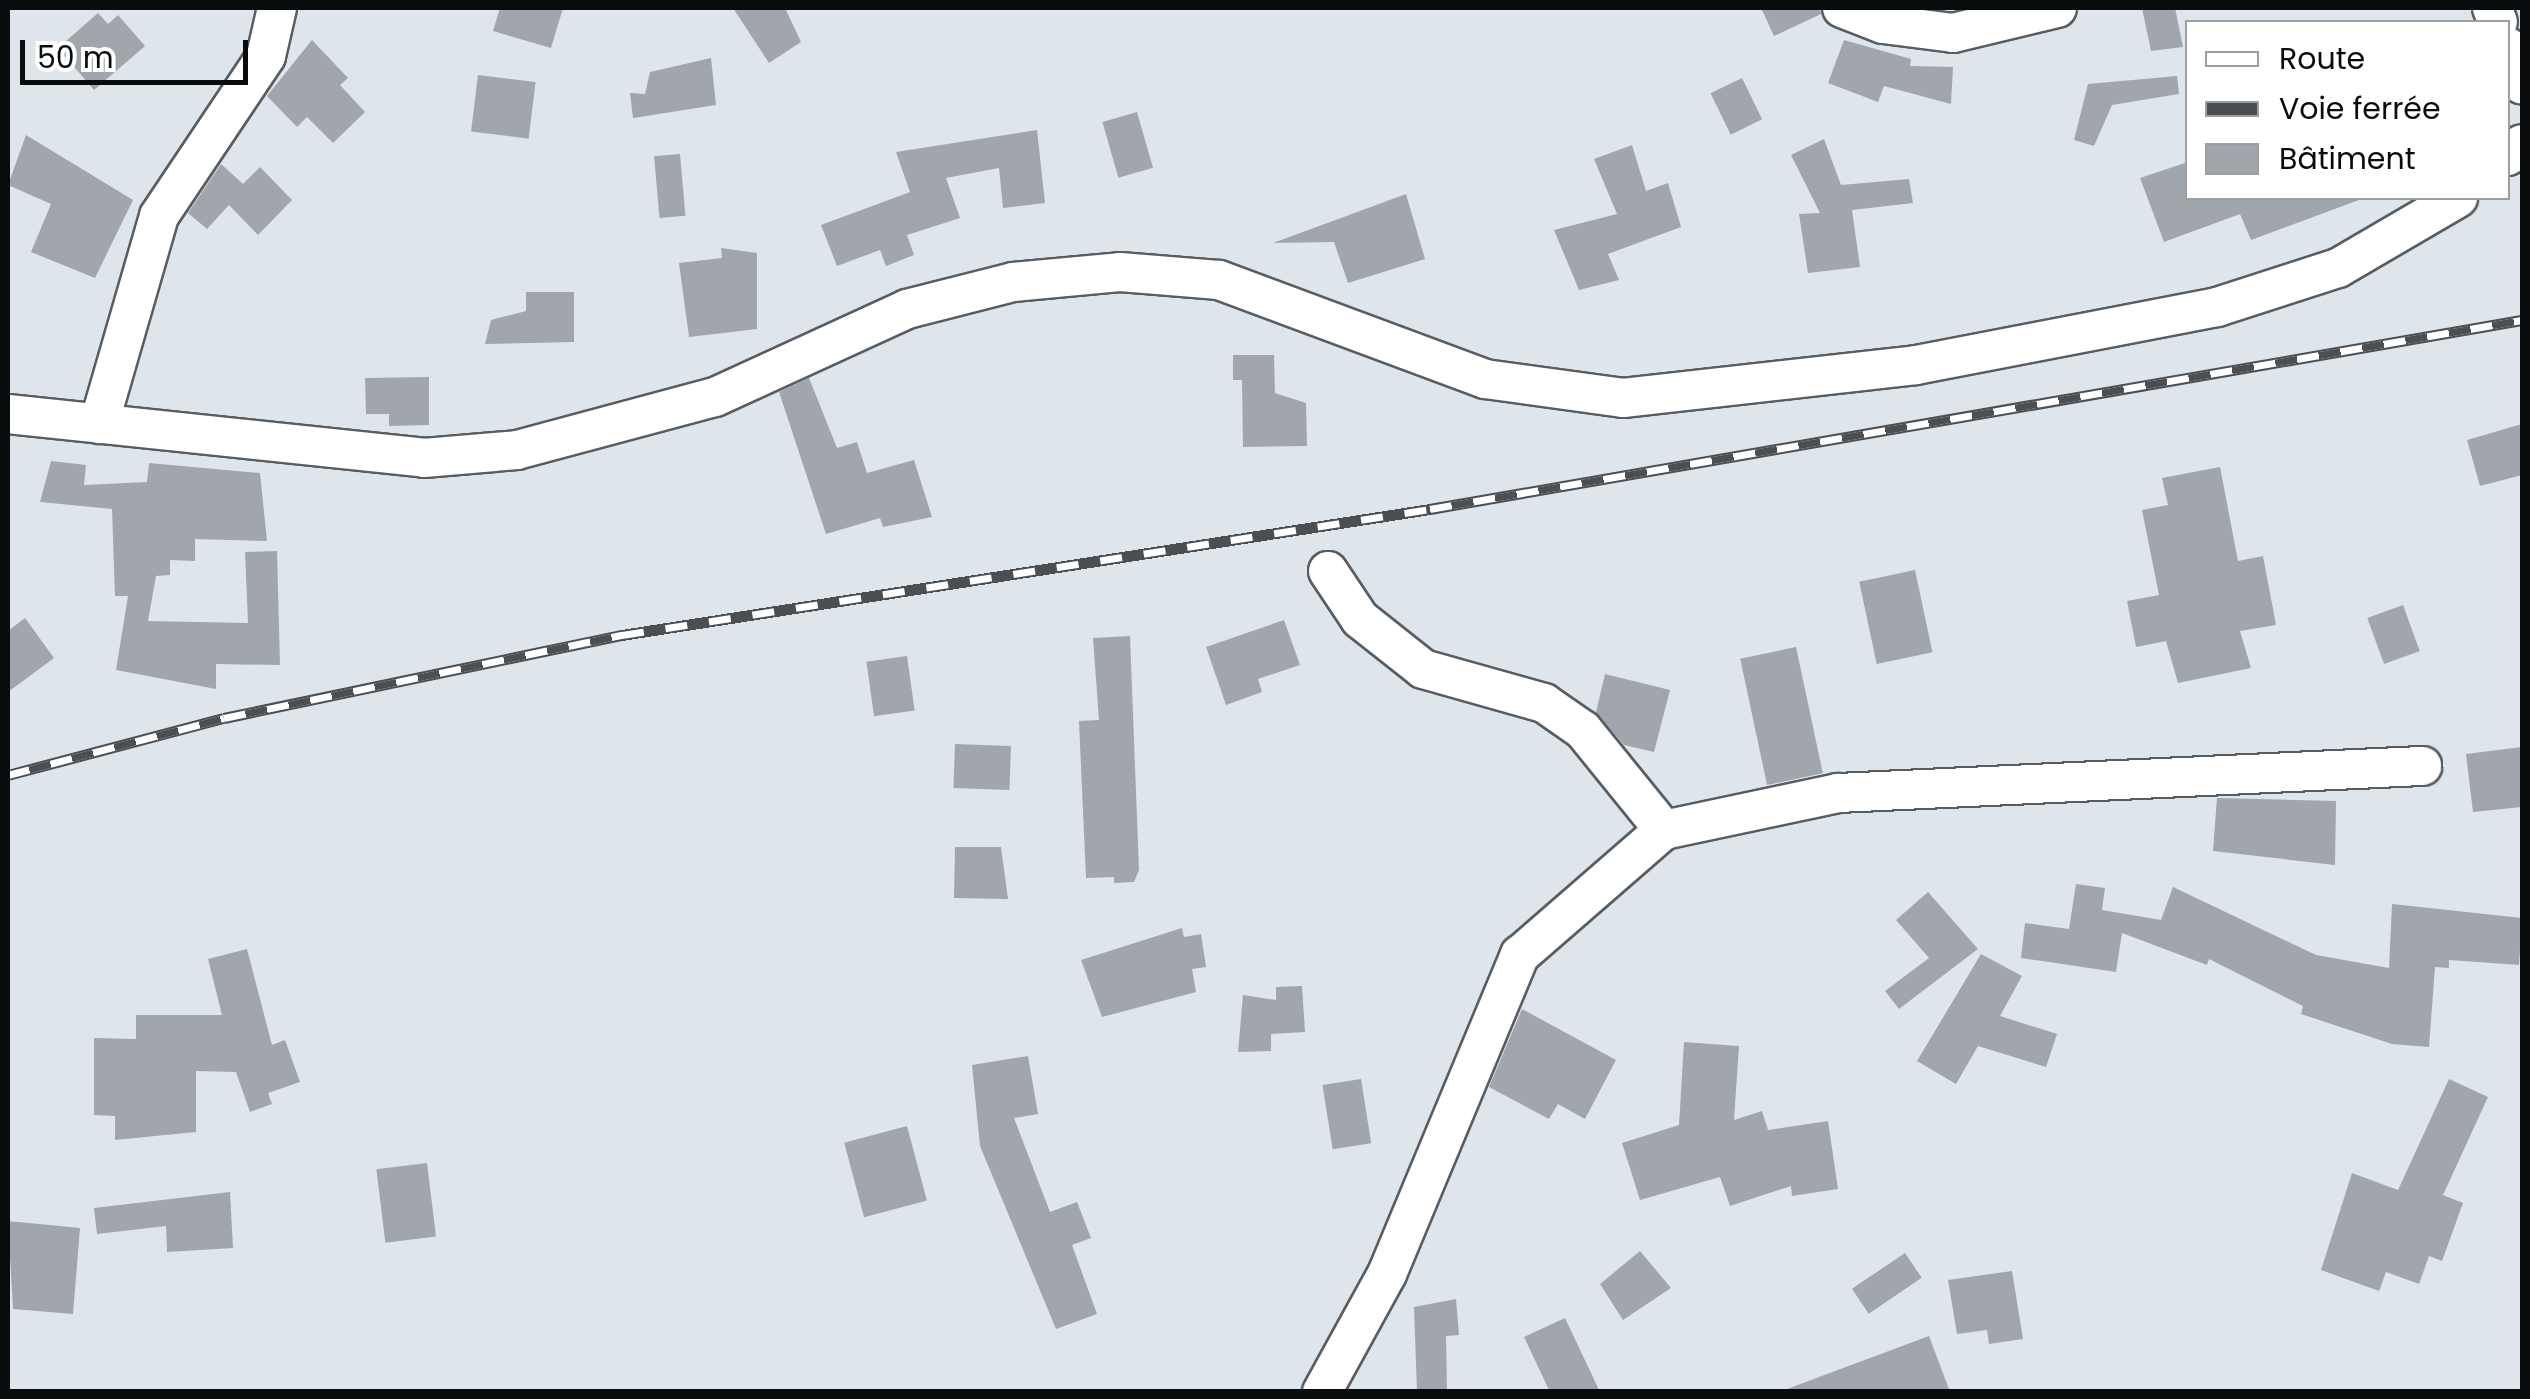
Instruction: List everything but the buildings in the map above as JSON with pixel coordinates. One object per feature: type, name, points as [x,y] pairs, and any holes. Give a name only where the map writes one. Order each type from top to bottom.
[{"type":"street","points":[[99,424],[158,216],[266,56],[277,8]]},
{"type":"street","points":[[1842,8],[1883,24],[1953,33],[2056,8]]},
{"type":"street","points":[[2510,52],[2522,84]]},
{"type":"street","points":[[8,414],[424,458],[517,450],[715,397],[907,310],[1014,282],[1120,272],[1218,280],[1484,379],[1623,398],[1916,364],[2217,307],[2338,268],[2455,200]]},
{"type":"street","points":[[1328,571],[1360,618],[1423,669],[1544,702],[1583,730],[1664,830]]},
{"type":"street","points":[[1322,1392],[1387,1274],[1520,955],[1664,830],[1838,793],[2422,766]]},
{"type":"railway","points":[[8,775],[224,718],[622,635],[1430,509],[2522,320]]}]
